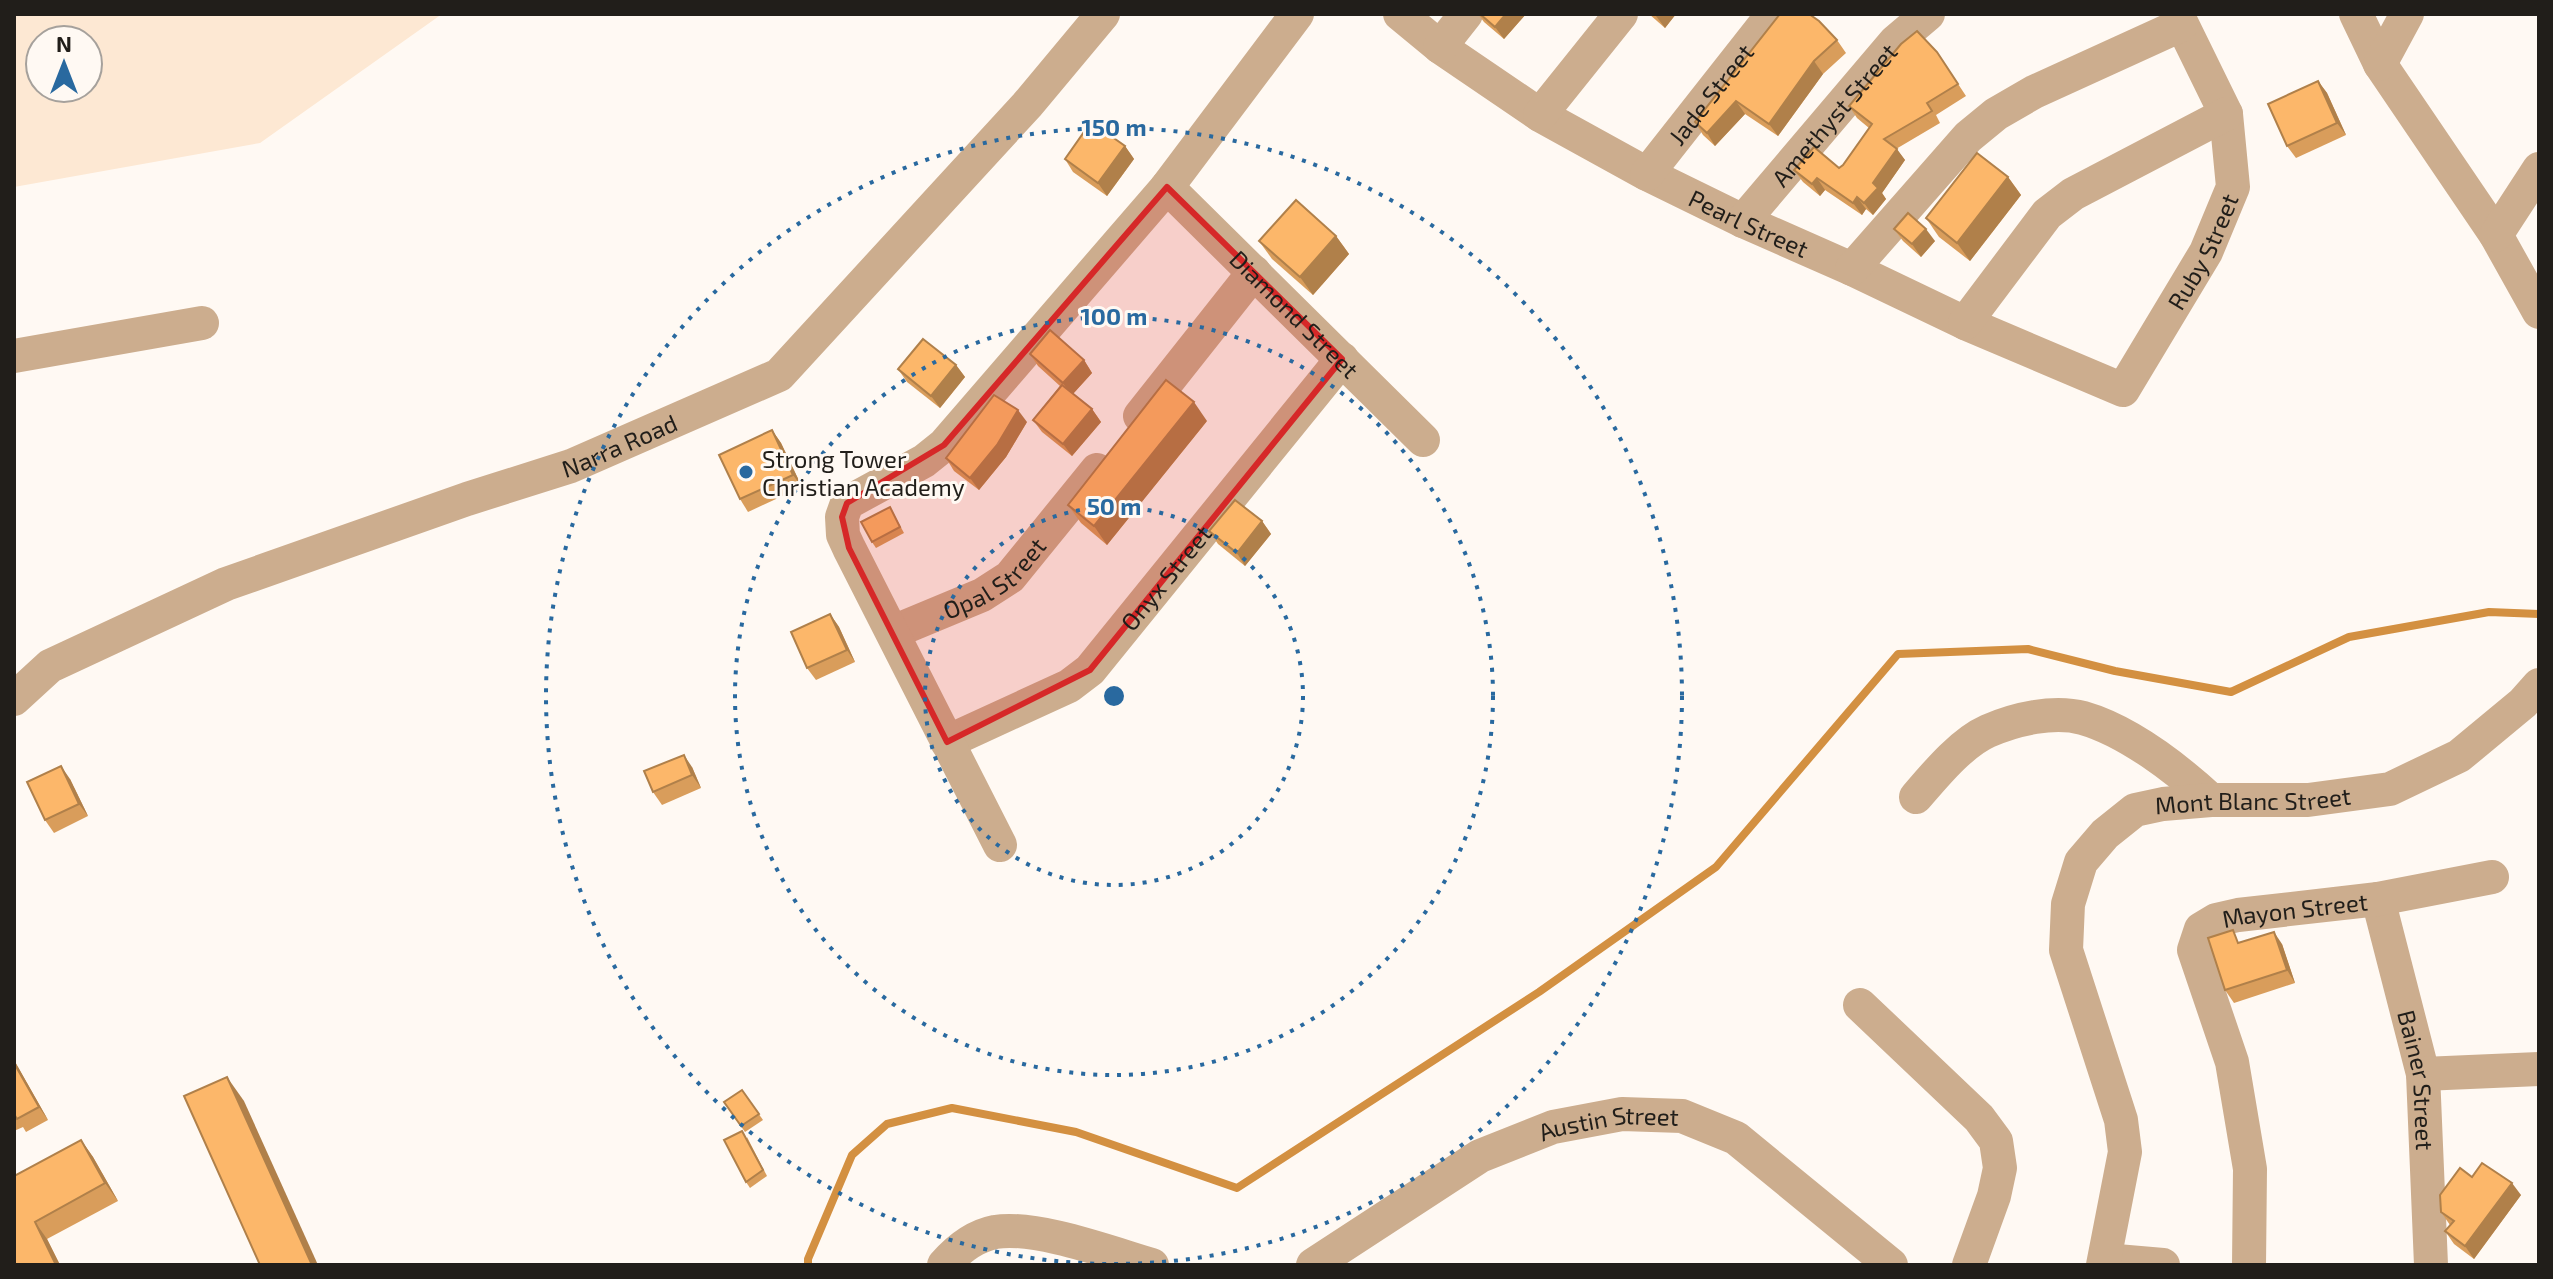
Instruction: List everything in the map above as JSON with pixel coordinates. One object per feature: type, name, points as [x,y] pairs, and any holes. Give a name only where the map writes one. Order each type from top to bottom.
[{"type":"street","name":"Narra Road","points":[[14,699],[50,666],[226,584],[467,499],[571,466],[779,375],[1027,105],[1103,14]]},
{"type":"street","points":[[1000,845],[843,535],[842,517],[847,503],[924,461],[944,445],[1167,187],[1297,14]]},
{"type":"street","name":"Pearl Street","points":[[1400,14],[1440,47],[1540,115],[1647,174],[1965,323],[2123,390]]},
{"type":"street","points":[[1440,47],[1466,14]]},
{"type":"street","points":[[1540,115],[1621,14]]},
{"type":"street","name":"Jade Street","points":[[1647,174],[1773,14]]},
{"type":"street","name":"Amethyst Street","points":[[1743,221],[1895,42],[1928,14]]},
{"type":"street","points":[[2356,14],[2380,64],[2496,235],[2539,312]]},
{"type":"street","points":[[2380,64],[2407,14]]},
{"type":"street","points":[[1852,269],[1968,137],[1996,114],[2179,20]]},
{"type":"street","name":"Ruby Street","points":[[2123,390],[2206,252],[2233,187],[2226,114],[2179,20]]},
{"type":"street","points":[[1965,323],[2047,214],[2073,194],[2226,114]]},
{"type":"street","points":[[2496,235],[2539,169]]},
{"type":"street","name":"Diamond Street","points":[[1167,187],[1423,440]]},
{"type":"street","name":"Opal Street","points":[[893,632],[982,595],[1010,577],[1254,272]]},
{"type":"street","points":[[14,356],[202,323]]},
{"type":"street","name":"Onyx Street","points":[[947,742],[1069,686],[1090,670],[1342,359]]},
{"type":"street","points":[[14,676],[50,666]]},
{"type":"street","name":"Mont Blanc Street","points":[[2104,1262],[2125,1152],[2121,1120],[2066,950],[2068,904],[2081,862],[2105,834],[2135,810],[2211,800],[2308,800],[2390,789],[2459,756],[2523,703],[2539,685]]},
{"type":"street","points":[[1916,797],[1947,762],[1986,732],[2040,716],[2082,718],[2125,737],[2163,759],[2211,800]]},
{"type":"street","name":"Mayon Street","points":[[2249,1265],[2250,1169],[2232,1062],[2194,950],[2201,929],[2216,920],[2238,915],[2378,899],[2492,877]]},
{"type":"street","name":"Bainer Street","points":[[2378,899],[2423,1074],[2431,1265]]},
{"type":"street","points":[[1860,1005],[1979,1118],[1996,1141],[2000,1168],[1994,1196],[1969,1265]]},
{"type":"street","points":[[2423,1074],[2539,1069]]},
{"type":"street","name":"Austin Street","points":[[1313,1265],[1480,1156],[1553,1127],[1622,1114],[1682,1116],[1736,1138],[1891,1265]]},
{"type":"street","points":[[944,1265],[969,1242],[995,1232],[1028,1232],[1095,1256],[1152,1265]]},
{"type":"street","points":[[2104,1262],[2163,1265]]},
{"type":"highlighted area","points":[[1167,187],[1342,359],[1090,670],[947,742],[849,548],[842,517],[847,503],[944,445]]},
{"type":"shaded area","points":[[14,14],[442,14],[260,143],[14,187]]},
{"type":"building","points":[[1480,14],[1506,14],[1495,27]]},
{"type":"building","points":[[1780,14],[1809,14],[1837,40],[1814,61],[1769,124],[1736,101],[1707,133],[1695,122]]},
{"type":"building","points":[[1917,31],[1937,52],[1958,84],[1927,103],[1932,111],[1884,139],[1897,149],[1873,183],[1878,188],[1864,203],[1857,197],[1853,203],[1817,178],[1812,184],[1794,170],[1814,147],[1839,168],[1843,165],[1872,124],[1849,106],[1901,44]]},
{"type":"building","points":[[2318,81],[2337,123],[2287,146],[2268,104]]},
{"type":"building","points":[[1091,122],[1125,146],[1098,183],[1065,159]]},
{"type":"building","points":[[1977,153],[2008,177],[1957,243],[1926,218]]},
{"type":"building","points":[[1296,200],[1336,236],[1300,277],[1259,241]]},
{"type":"building","points":[[1908,213],[1926,229],[1912,244],[1894,229]]},
{"type":"building","points":[[1050,330],[1084,360],[1063,383],[1030,354]]},
{"type":"building","points":[[923,339],[956,365],[931,396],[898,369]]},
{"type":"building","points":[[1166,380],[1194,402],[1094,526],[1068,505]]},
{"type":"building","points":[[1062,385],[1092,409],[1063,444],[1033,420]]},
{"type":"building","points":[[994,395],[1018,410],[997,445],[970,478],[946,458]]},
{"type":"building","points":[[772,430],[793,475],[740,499],[719,455]]},
{"type":"building","points":[[1235,500],[1262,521],[1237,553],[1209,531]]},
{"type":"building","points":[[890,507],[900,527],[872,542],[861,522]]},
{"type":"building","points":[[830,614],[847,650],[807,668],[791,632]]},
{"type":"building","points":[[684,755],[692,775],[653,792],[644,771]]},
{"type":"building","points":[[61,766],[79,804],[45,820],[27,782]]},
{"type":"building","points":[[2233,930],[2238,943],[2274,932],[2287,970],[2225,990],[2208,938]]},
{"type":"building","points":[[14,1063],[39,1107],[17,1119],[14,1114]]},
{"type":"building","points":[[227,1077],[312,1265],[260,1265],[184,1096]]},
{"type":"building","points":[[742,1090],[759,1114],[741,1126],[724,1102]]},
{"type":"building","points":[[742,1131],[763,1170],[746,1182],[724,1140]]},
{"type":"building","points":[[81,1140],[105,1183],[35,1222],[56,1265],[14,1265],[14,1176]]},
{"type":"building","points":[[2482,1163],[2512,1183],[2465,1246],[2445,1231],[2454,1221],[2441,1212],[2440,1195],[2460,1168],[2472,1177]]},
{"type":"waterway","points":[[808,1265],[852,1155],[887,1124],[952,1108],[1076,1132],[1237,1188],[1539,992],[1716,867],[1898,654],[2028,649],[2115,671],[2231,692],[2349,637],[2489,612],[2539,614]]},
{"type":"place","name":"Strong Tower Christian Academy","points":[[746,472]]}]
